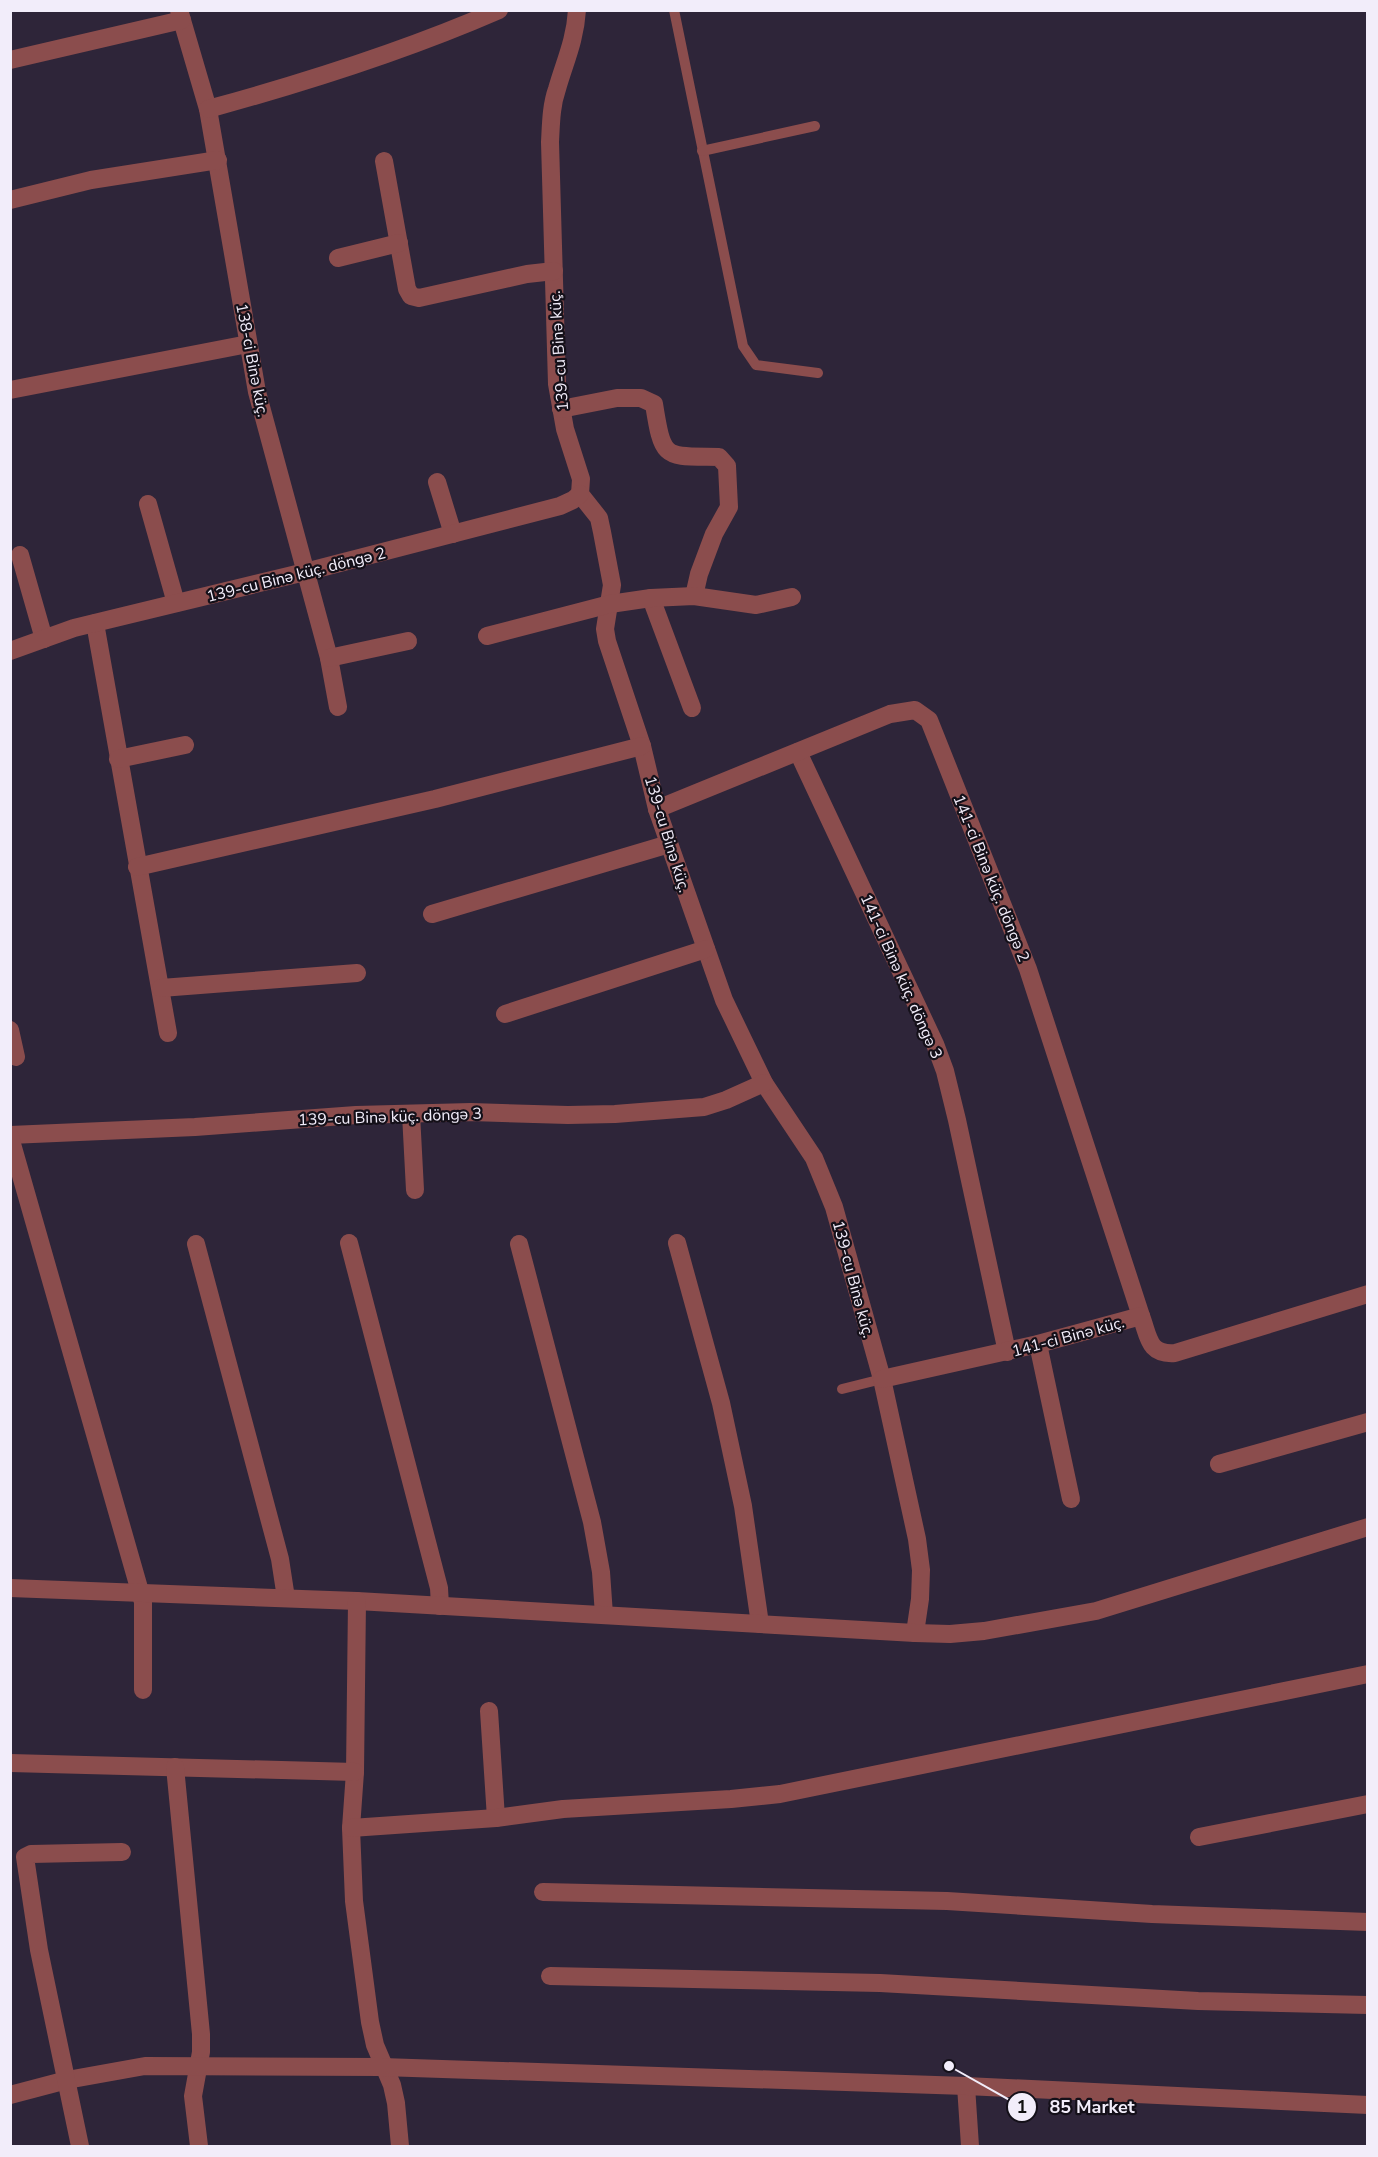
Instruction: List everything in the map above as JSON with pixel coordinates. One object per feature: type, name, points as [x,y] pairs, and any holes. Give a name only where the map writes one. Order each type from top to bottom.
[{"type":"street","points":[[208,109],[269,93],[421,43],[499,10]]},
{"type":"street","name":"139-cu Binə küç.","points":[[578,10],[574,40],[556,91],[551,117],[557,384],[565,429],[581,479],[580,494],[599,518],[612,585],[605,629],[642,746],[657,808],[706,949],[737,1029],[765,1083],[814,1158],[826,1183],[882,1379],[918,1539],[921,1570],[915,1633]]},
{"type":"street","points":[[10,60],[181,15]]},
{"type":"street","name":"138-ci Binə küç.","points":[[181,15],[208,109],[257,392],[329,658],[338,707]]},
{"type":"street","points":[[10,200],[91,180],[218,160]]},
{"type":"street","points":[[384,161],[407,289],[411,296],[419,298],[527,274],[554,271]]},
{"type":"street","points":[[338,258],[399,243]]},
{"type":"street","points":[[10,390],[248,344]]},
{"type":"street","points":[[561,409],[617,399],[641,398],[654,404],[659,439],[667,451],[677,456],[719,457],[727,466],[729,507],[714,534],[699,574],[694,596]]},
{"type":"street","points":[[437,482],[453,534]]},
{"type":"street","name":"139-cu Binə küç. döngə 2","points":[[10,651],[95,623],[306,572],[560,506],[580,494]]},
{"type":"street","points":[[148,504],[176,603]]},
{"type":"street","points":[[20,555],[44,639]]},
{"type":"street","points":[[487,636],[610,604],[651,598],[694,596],[756,605],[792,597]]},
{"type":"street","points":[[651,598],[692,708]]},
{"type":"street","points":[[95,623],[168,1033]]},
{"type":"street","points":[[329,658],[408,641]]},
{"type":"street","name":"141-ci Binə küç. döngə 2","points":[[657,808],[890,714],[915,710],[928,720],[1028,969],[1142,1316]]},
{"type":"street","points":[[118,759],[185,745]]},
{"type":"street","points":[[137,867],[435,799],[642,746]]},
{"type":"street","name":"141-ci Binə küç. döngə 3","points":[[798,752],[935,1044],[945,1071],[1007,1352]]},
{"type":"street","points":[[432,914],[669,844]]},
{"type":"street","points":[[505,1014],[706,949]]},
{"type":"street","points":[[160,988],[357,973]]},
{"type":"street","points":[[10,1030],[16,1057]]},
{"type":"street","name":"139-cu Binə küç. döngə 3","points":[[10,1136],[195,1127],[356,1115],[471,1112],[568,1116],[680,1109],[704,1107],[765,1083]]},
{"type":"street","points":[[411,1114],[415,1190]]},
{"type":"street","points":[[10,1136],[140,1592],[144,1612],[143,1690]]},
{"type":"street","points":[[349,1243],[439,1588],[440,1606]]},
{"type":"street","points":[[677,1243],[721,1403],[743,1506],[760,1624]]},
{"type":"street","points":[[196,1244],[280,1559],[286,1598]]},
{"type":"street","points":[[519,1244],[592,1522],[602,1572],[604,1616]]},
{"type":"street","name":"141-ci Binə küç.","points":[[882,1379],[1007,1352],[1142,1316],[1152,1346],[1164,1354],[1175,1353],[1368,1294]]},
{"type":"street","points":[[1038,1344],[1071,1499]]},
{"type":"street","points":[[1219,1464],[1368,1422]]},
{"type":"street","points":[[10,1588],[357,1601],[915,1633],[984,1631],[1096,1611],[1368,1527]]},
{"type":"street","points":[[357,1601],[355,1772],[351,1828],[354,1901],[370,2022],[382,2067],[392,2085],[400,2146]]},
{"type":"street","points":[[351,1828],[496,1818],[563,1809],[780,1794],[1368,1674]]},
{"type":"street","points":[[489,1711],[496,1818]]},
{"type":"street","points":[[10,1763],[355,1772]]},
{"type":"street","points":[[175,1767],[201,2034],[199,2066],[193,2096],[199,2146]]},
{"type":"street","points":[[1199,1837],[1368,1804]]},
{"type":"street","points":[[80,2146],[39,1950],[25,1857],[31,1854],[122,1852]]},
{"type":"street","points":[[543,1892],[947,1901],[1152,1914],[1368,1922]]},
{"type":"street","points":[[550,1976],[880,1983],[1198,2001],[1368,2006]]},
{"type":"street","points":[[10,2095],[67,2080],[146,2066],[382,2067],[966,2086],[1368,2105]]},
{"type":"street","points":[[966,2086],[970,2146]]},
{"type":"lane","points":[[674,10],[743,346],[756,365],[818,373]]},
{"type":"lane","points":[[702,152],[815,126]]},
{"type":"lane","points":[[842,1389],[882,1379]]},
{"type":"place","name":"85 Market","points":[[949,2066]]}]
